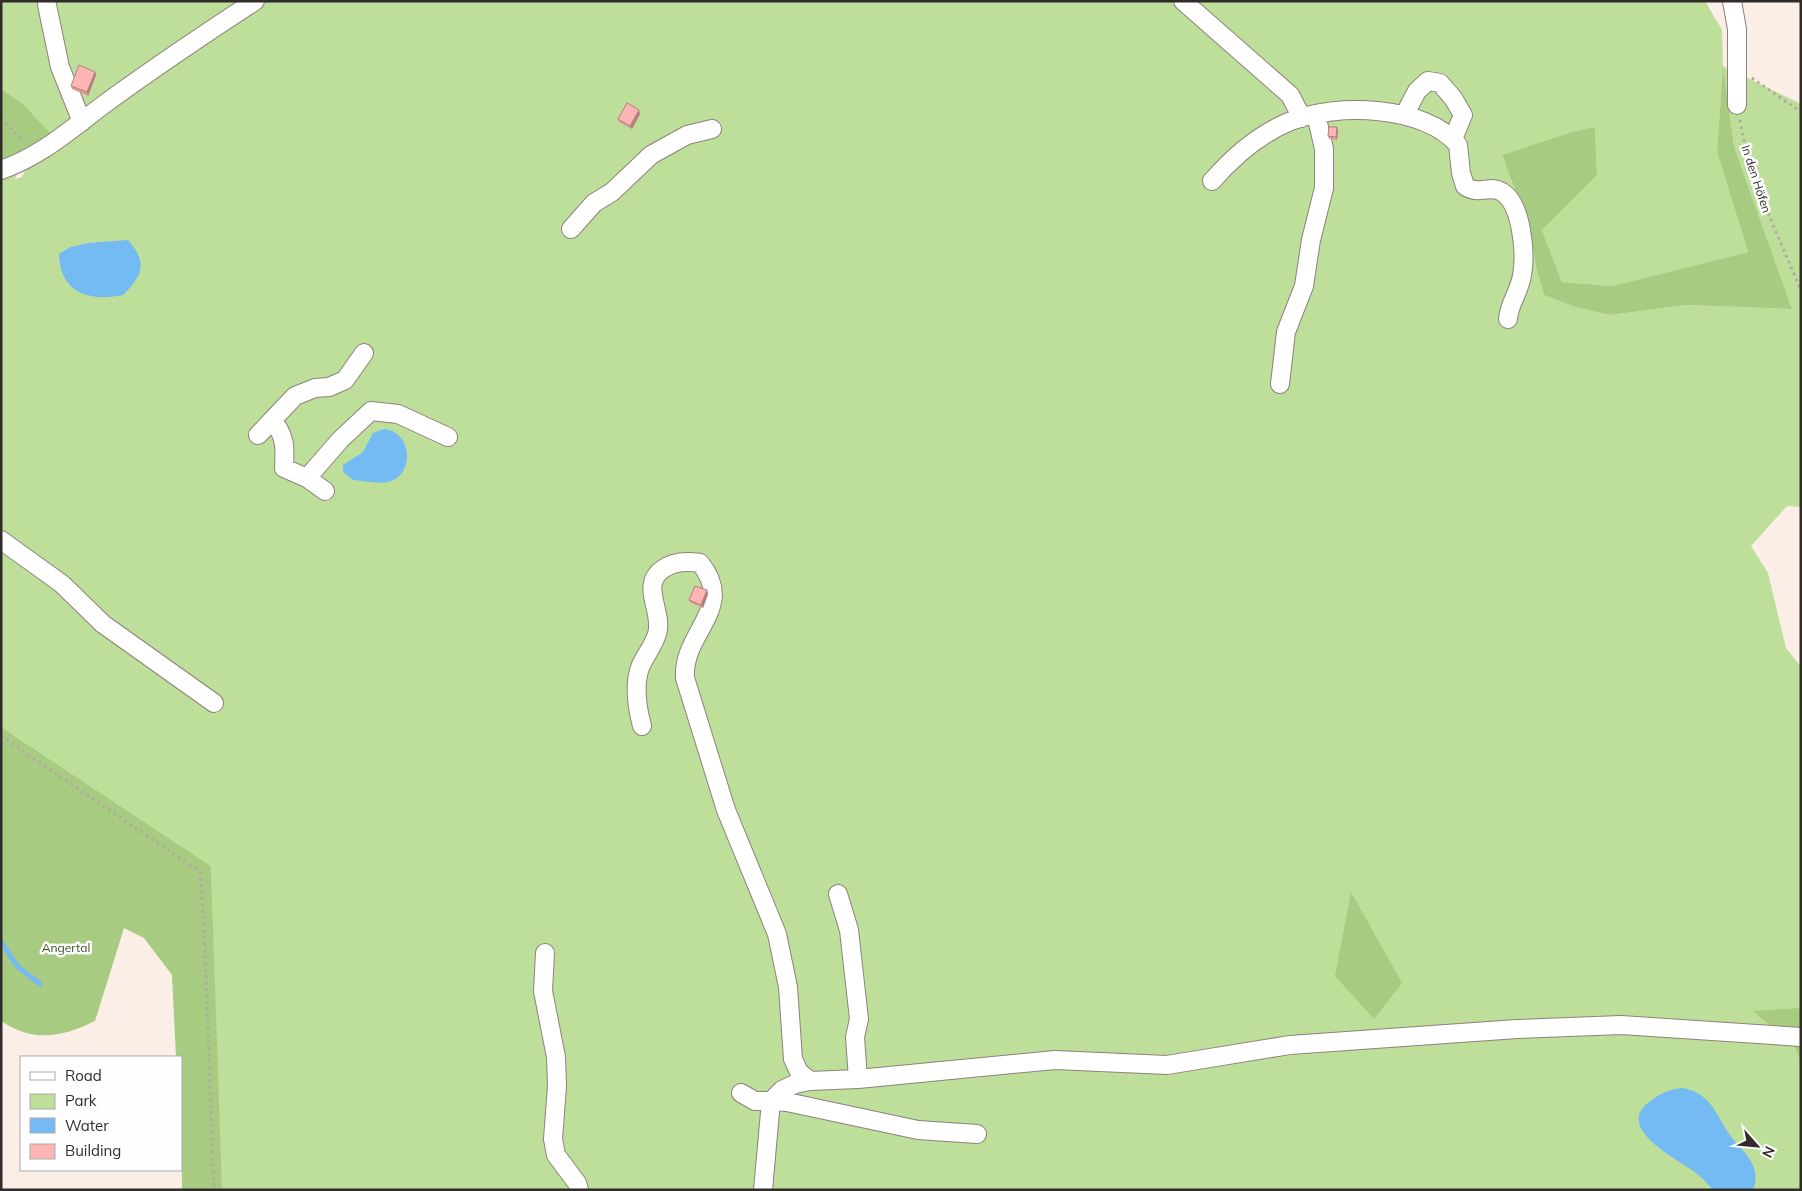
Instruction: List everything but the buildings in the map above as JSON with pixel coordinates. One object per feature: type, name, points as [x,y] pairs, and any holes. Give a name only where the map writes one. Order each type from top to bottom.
[{"type":"street","points":[[1,170],[23,162],[45,149],[160,64],[255,1]]},
{"type":"street","points":[[1183,1],[1290,95],[1309,116],[1324,149],[1324,188],[1311,240],[1304,286],[1286,332],[1280,384]]},
{"type":"street","points":[[1732,1],[1737,29],[1738,105]]},
{"type":"street","points":[[46,5],[60,67],[82,122]]},
{"type":"street","points":[[1408,108],[1416,91],[1428,81],[1440,83],[1453,98],[1463,115],[1453,139]]},
{"type":"street","points":[[1212,181],[1222,170],[1260,139],[1282,125],[1309,116],[1338,112],[1388,112],[1428,123],[1453,139],[1460,152],[1461,173],[1465,186],[1476,191],[1500,190],[1510,202],[1520,226],[1523,248],[1522,276],[1510,306],[1508,319]]},
{"type":"street","points":[[572,229],[594,203],[617,188],[651,155],[687,134],[712,129]]},
{"type":"street","points":[[258,435],[272,421],[276,413],[295,396],[315,388],[330,387],[345,380],[364,353]]},
{"type":"street","points":[[306,478],[341,439],[371,411],[398,414],[448,437]]},
{"type":"street","points":[[272,421],[280,428],[285,447],[284,468],[306,478],[325,491]]},
{"type":"street","points":[[1,540],[62,584],[103,624],[214,703]]},
{"type":"street","points":[[642,726],[636,704],[640,668],[657,633],[652,584],[656,574],[666,566],[677,562],[700,563],[711,579],[714,597],[706,622],[686,658],[685,678],[726,810],[777,934],[788,987],[794,1059],[799,1072],[810,1081]]},
{"type":"street","points":[[838,894],[849,930],[859,1019],[854,1037],[858,1079]]},
{"type":"street","points":[[545,953],[543,991],[556,1057],[557,1086],[553,1139],[556,1155],[578,1183],[579,1190]]},
{"type":"street","points":[[763,1190],[771,1101],[782,1090],[795,1084],[810,1081],[858,1079],[1055,1060],[1159,1066],[1195,1062],[1290,1045],[1568,1026],[1701,1029],[1801,1037]]},
{"type":"street","points":[[741,1093],[754,1101],[787,1102],[918,1130],[977,1134]]},
{"type":"path","points":[[1737,67],[1801,112]]},
{"type":"path","name":"In den Höfen","points":[[1738,105],[1745,151],[1767,215],[1801,291]]},
{"type":"path","points":[[1,118],[28,144],[39,150],[45,149]]},
{"type":"path","points":[[1,736],[200,872],[204,925],[214,1190]]},
{"type":"green space","points":[[1,1],[1705,1],[1722,30],[1723,66],[1801,104],[1801,507],[1787,506],[1751,546],[1768,573],[1786,648],[1801,667],[1801,1190],[221,1190],[211,866],[1,727],[1,139],[18,172],[15,179],[22,177],[42,134],[22,103],[1,89]],"holes":[[[1723,70],[1734,146],[1792,309],[1686,305],[1610,315],[1575,307],[1544,295],[1536,267],[1530,230],[1502,155],[1595,127],[1597,175],[1542,230],[1562,282],[1612,286],[1748,252],[1717,152]]]},
{"type":"green space","points":[[1723,66],[1734,146],[1792,309],[1686,305],[1610,315],[1575,307],[1544,295],[1536,267],[1530,230],[1502,155],[1573,132],[1595,127],[1597,175],[1542,230],[1562,282],[1612,286],[1748,252],[1717,152]]},
{"type":"green space","points":[[1,89],[22,103],[57,141],[1,169]]},
{"type":"green space","name":"Angertal","points":[[1,727],[211,866],[222,1190],[182,1190],[182,1056],[176,1056],[172,975],[144,938],[124,928],[95,1021],[59,1034],[37,1035],[25,1033],[1,1021]]},
{"type":"green space","points":[[1351,892],[1402,983],[1374,1019],[1335,976]]},
{"type":"green space","points":[[1801,1008],[1801,1061],[1795,1047],[1753,1011]]},
{"type":"water","points":[[128,240],[138,255],[140,269],[139,275],[123,295],[99,297],[88,295],[79,292],[65,278],[59,254],[70,247],[88,243]]},
{"type":"water","points":[[384,429],[394,432],[401,438],[405,446],[407,455],[403,472],[397,478],[388,482],[375,483],[353,480],[343,472],[343,465],[363,452],[373,433]]},
{"type":"water","points":[[1683,1088],[1693,1091],[1708,1101],[1727,1131],[1747,1156],[1756,1175],[1753,1190],[1713,1190],[1698,1175],[1659,1148],[1642,1131],[1639,1122],[1640,1112],[1648,1103],[1664,1092]]},
{"type":"waterway","points":[[1,942],[18,967],[40,984]]}]
